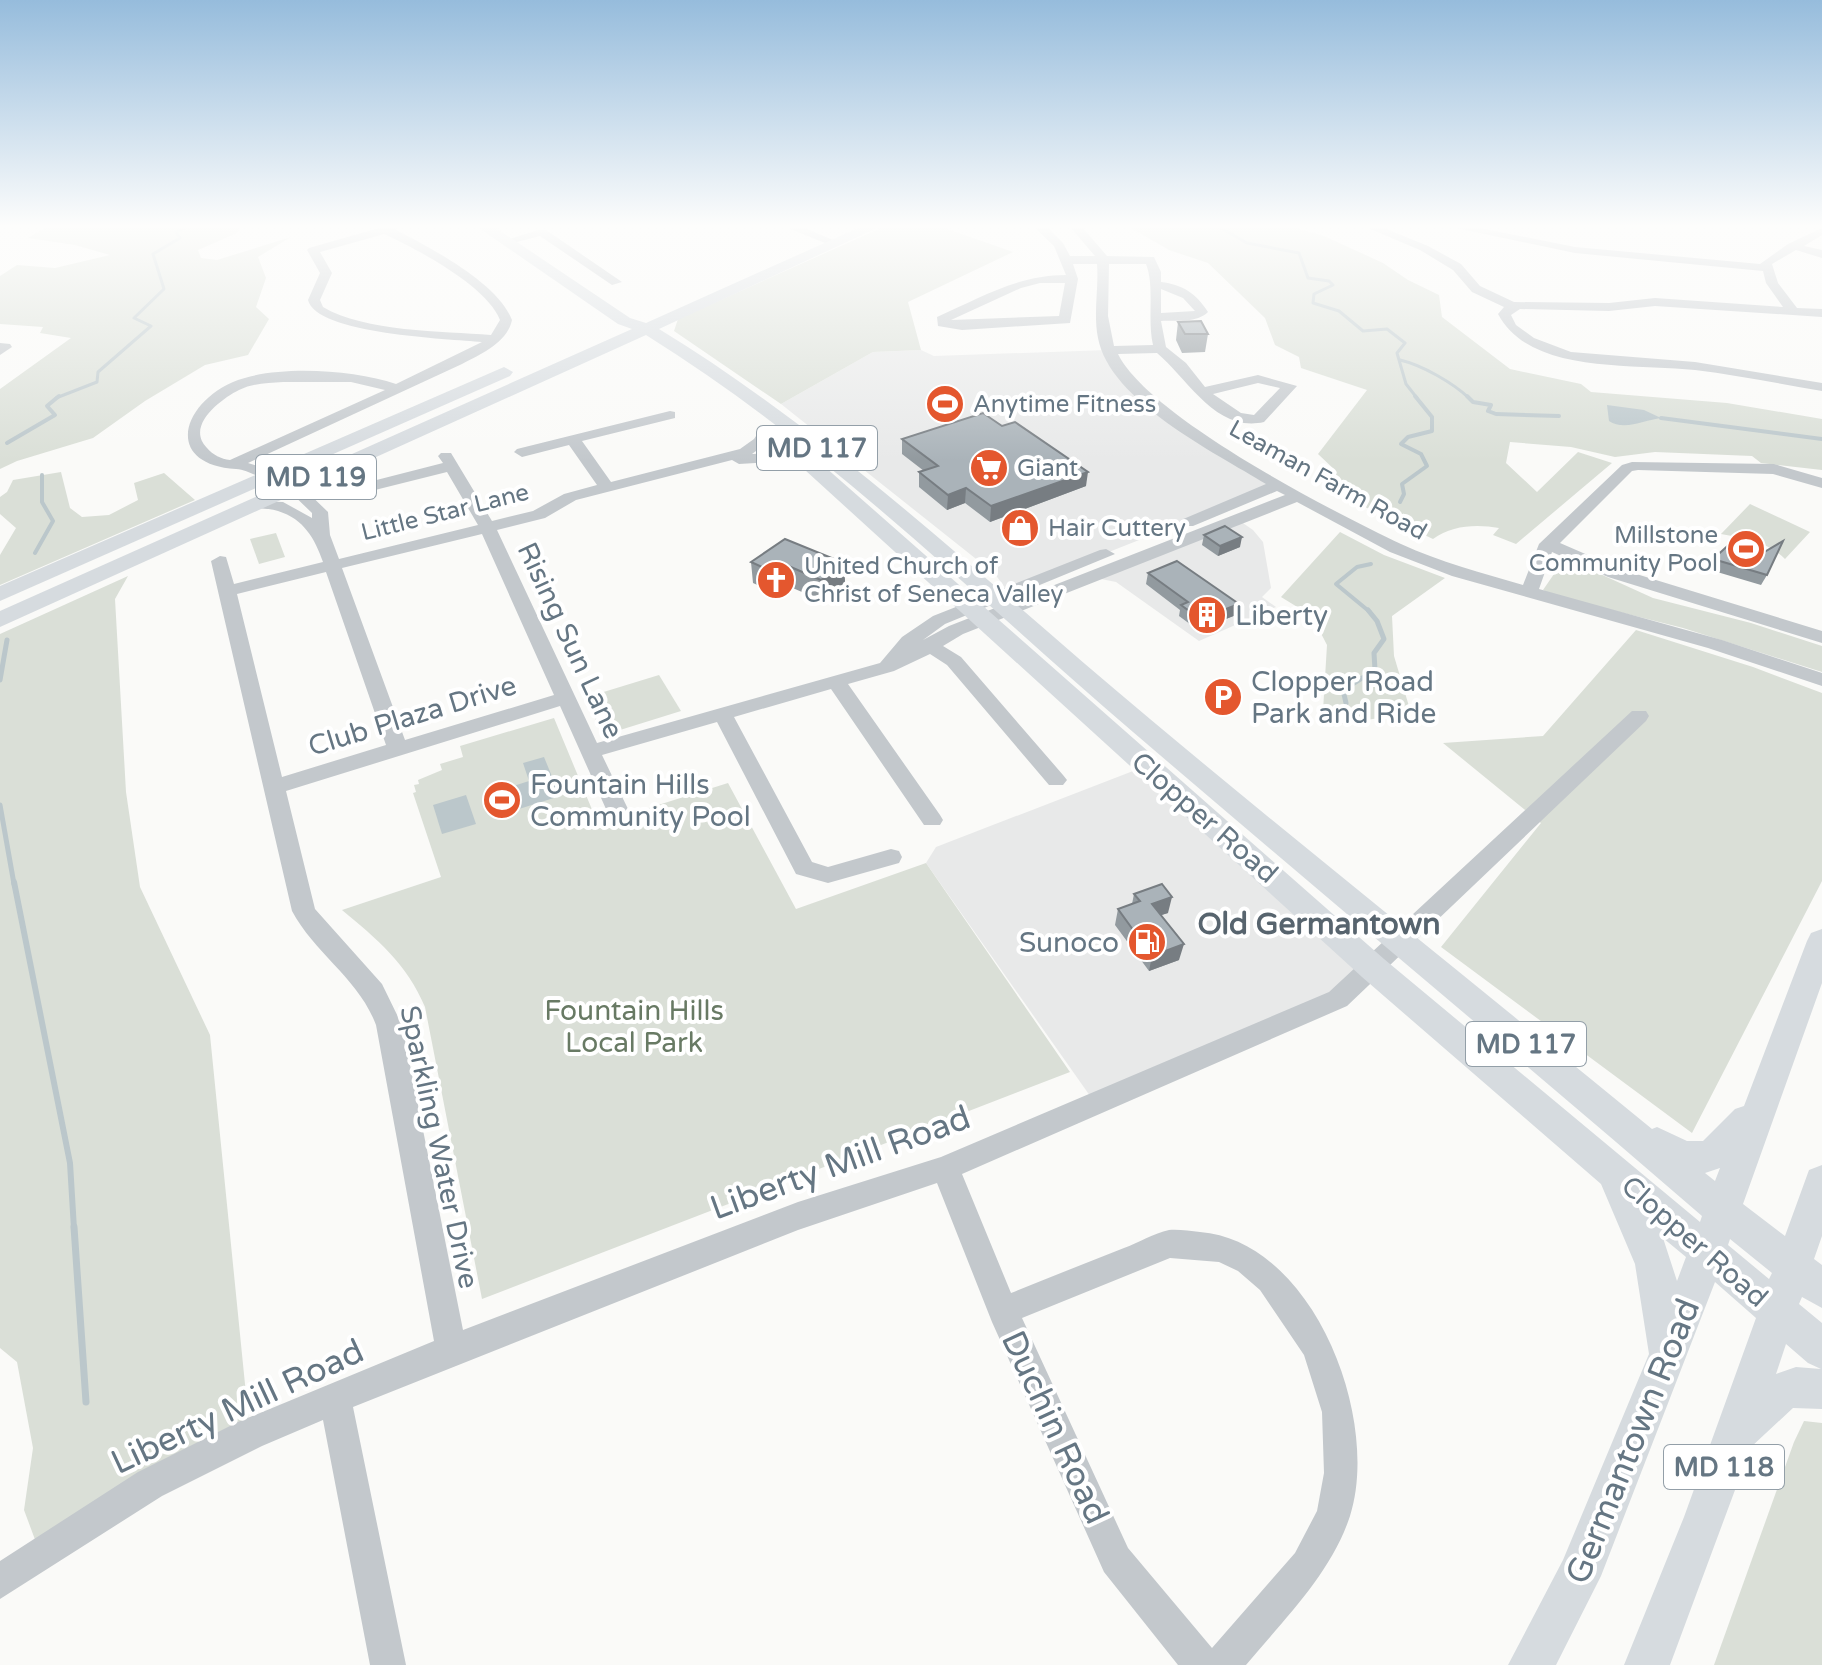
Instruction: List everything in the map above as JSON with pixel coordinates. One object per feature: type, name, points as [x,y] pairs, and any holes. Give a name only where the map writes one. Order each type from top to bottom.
[{"type":"main road","name":"Clopper Road","points":[[601,306],[738,404],[803,457],[1373,968],[1822,1349]]},
{"type":"main road","name":"MD 119","points":[[0,594],[272,475],[634,329],[680,306]]},
{"type":"main road","name":"MD 119","points":[[0,620],[684,306]]},
{"type":"main road","name":"Clopper Road","points":[[634,329],[717,372],[868,486],[1141,725],[1723,1211],[1808,1278]]},
{"type":"main road","name":"Germantown Road","points":[[1531,1665],[1579,1576],[1667,1359],[1822,941]]},
{"type":"main road","points":[[1610,1115],[1668,1150],[1695,1159],[1721,1152],[1764,1097]]},
{"type":"main road","points":[[1595,1154],[1640,1220],[1665,1308],[1667,1359]]},
{"type":"main road","name":"MD 118","points":[[1647,1665],[1734,1439],[1778,1313],[1808,1278],[1822,1182]]},
{"type":"main road","points":[[1734,1439],[1777,1393],[1801,1384],[1822,1389]]},
{"type":"street","points":[[316,306],[330,316],[361,323],[493,339]]},
{"type":"street","points":[[228,466],[397,389],[493,339],[507,322],[498,306]]},
{"type":"street","points":[[973,306],[942,320],[943,323],[962,326],[1065,320],[1069,306]]},
{"type":"street","name":"Leaman Farm Road","points":[[1103,306],[1108,350],[1121,374],[1173,420],[1297,496],[1424,560],[1529,593],[1715,644],[1822,680]]},
{"type":"street","points":[[1155,306],[1160,349]]},
{"type":"street","points":[[1155,317],[1198,315],[1202,312],[1198,306]]},
{"type":"street","points":[[1621,306],[1512,306],[1504,314],[1511,327],[1541,348],[1554,353],[1695,366],[1822,387]]},
{"type":"street","points":[[1712,306],[1822,313]]},
{"type":"street","points":[[1790,306],[1793,311]]},
{"type":"street","points":[[1108,350],[1160,349],[1181,366],[1202,392],[1243,420],[1259,419],[1290,386],[1258,379],[1202,392]]},
{"type":"street","points":[[272,475],[257,473],[242,465],[228,466],[195,446],[192,427],[199,416],[217,399],[245,382],[361,379],[397,389]]},
{"type":"street","points":[[522,452],[670,415]]},
{"type":"street","name":"Little Star Lane","points":[[227,591],[539,515],[570,497],[745,452],[759,442],[767,430]]},
{"type":"street","points":[[573,439],[607,488]]},
{"type":"street","name":"Little Star Lane","points":[[718,461],[767,456],[803,457]]},
{"type":"street","name":"Rising Sun Lane","points":[[363,488],[448,461],[487,527],[617,809]]},
{"type":"street","points":[[1529,593],[1549,544],[1627,468],[1637,465],[1774,469],[1822,483]]},
{"type":"street","points":[[228,466],[228,472],[243,479],[244,486],[236,491]]},
{"type":"street","points":[[1003,604],[1278,485]]},
{"type":"street","points":[[293,487],[320,512],[322,535],[398,749]]},
{"type":"street","points":[[592,751],[724,716],[887,667],[919,644],[956,630],[977,614],[1297,496]]},
{"type":"street","points":[[258,504],[283,504],[299,513],[322,535]]},
{"type":"street","points":[[1549,544],[1628,578],[1735,608],[1822,637]]},
{"type":"street","name":"Sparkling Water Drive","points":[[220,561],[304,911],[358,969],[382,1003],[451,1350]]},
{"type":"street","points":[[919,644],[954,661],[1056,780]]},
{"type":"street","points":[[837,683],[932,820]]},
{"type":"street","name":"Club Plaza Drive","points":[[273,787],[568,697]]},
{"type":"street","points":[[724,716],[804,868],[828,875],[891,857]]},
{"type":"street","name":"Liberty Mill Road","points":[[0,1581],[150,1484],[250,1434],[451,1350],[798,1216],[945,1168],[1338,999],[1639,716]]},
{"type":"street","name":"Duchin Road","points":[[945,1168],[1003,1311],[1116,1560],[1202,1665]]},
{"type":"street","points":[[1003,1311],[1170,1244],[1222,1248],[1248,1261],[1271,1280],[1317,1347],[1338,1412],[1341,1473],[1333,1515],[1307,1565],[1222,1665]]},
{"type":"street","points":[[335,1398],[388,1665]]},
{"type":"shaded area","points":[[921,350],[934,356],[1108,350],[1146,398],[1278,485],[1008,592],[995,574],[781,404],[873,352]]},
{"type":"shaded area","points":[[1607,405],[1644,410],[1661,418],[1628,425],[1615,424],[1609,421]]},
{"type":"shaded area","points":[[1237,519],[1263,542],[1271,588],[1262,597],[1276,607],[1199,641],[1116,582],[1091,577]]},
{"type":"shaded area","points":[[544,757],[560,796],[500,815],[492,793],[529,781],[523,763]]},
{"type":"shaded area","points":[[1146,766],[1373,968],[1338,999],[1095,1103],[926,863],[936,847]]},
{"type":"shaded area","points":[[466,795],[476,824],[442,834],[433,805]]},
{"type":"green space","points":[[0,306],[256,306],[269,319],[248,355],[205,365],[145,401],[93,438],[0,469],[0,389],[71,338],[40,333],[43,327],[0,324]]},
{"type":"green space","points":[[708,306],[909,306],[921,350],[873,352],[781,404],[674,331],[678,319]]},
{"type":"green space","points":[[1252,306],[1440,306],[1442,317],[1510,369],[1581,384],[1591,392],[1727,403],[1822,419],[1822,470],[1761,463],[1752,456],[1655,452],[1615,457],[1571,447],[1510,442],[1506,463],[1537,492],[1578,452],[1612,463],[1516,544],[1493,535],[1499,528],[1482,526],[1456,528],[1433,539],[1329,490],[1337,472],[1318,454],[1367,390],[1301,368],[1299,357],[1275,345],[1265,318]]},
{"type":"green space","points":[[61,472],[70,508],[82,517],[109,515],[138,500],[134,483],[164,473],[195,500],[0,585],[0,555],[16,528],[0,514],[0,497],[7,492],[13,480]]},
{"type":"green space","points":[[1750,504],[1810,532],[1785,559],[1764,545],[1721,534]]},
{"type":"green space","points":[[1340,532],[1384,555],[1445,578],[1392,616],[1394,656],[1411,713],[1322,727],[1327,645],[1312,616],[1281,597]]},
{"type":"green space","points":[[276,533],[285,557],[259,564],[250,539]]},
{"type":"green space","points":[[1565,558],[1653,598],[1751,623],[1822,646],[1822,672],[1683,628],[1552,595],[1543,590]]},
{"type":"green space","points":[[128,576],[115,599],[126,792],[140,887],[210,1035],[250,1434],[40,1553],[24,1510],[33,1448],[17,1362],[0,1348],[0,634]]},
{"type":"green space","points":[[1636,630],[1753,667],[1822,693],[1822,881],[1692,1133],[1441,947],[1541,823],[1443,743],[1543,736]]},
{"type":"green space","points":[[659,675],[681,711],[604,735],[584,698]]},
{"type":"green space","name":"Fountain Hills Local Park","points":[[554,718],[598,824],[728,783],[796,909],[926,863],[1070,1072],[482,1299],[425,1007],[400,965],[342,910],[441,877],[413,793],[416,792],[414,785],[419,784],[418,780],[442,770],[440,764],[463,757],[460,746]]},
{"type":"green space","points":[[1804,1421],[1822,1423],[1822,1665],[1714,1665],[1794,1442]]},
{"type":"building","points":[[1201,321],[1208,334],[1185,334],[1178,322]]},
{"type":"building","name":"Giant","points":[[983,413],[1002,426],[1015,422],[1088,472],[991,506],[966,488],[948,495],[919,472],[938,466],[902,439]]},
{"type":"building","points":[[1225,526],[1242,537],[1220,546],[1204,535]]},
{"type":"building","points":[[785,539],[844,563],[821,580],[786,565],[775,573],[751,562]]},
{"type":"building","points":[[1783,541],[1767,575],[1713,559],[1732,542],[1761,554]]},
{"type":"building","points":[[1177,561],[1239,604],[1200,619],[1181,605],[1188,602],[1148,573]]},
{"type":"building","points":[[1162,884],[1172,897],[1152,904],[1184,944],[1152,956],[1118,909],[1140,901],[1134,894]]},
{"type":"waterway","points":[[57,398],[97,382],[98,372],[151,326],[134,318],[147,306]]},
{"type":"waterway","points":[[1322,306],[1339,311],[1363,331],[1387,329],[1405,343],[1397,353],[1406,384],[1417,398]]},
{"type":"waterway","points":[[1400,360],[1437,375],[1469,398]]},
{"type":"waterway","points":[[1400,502],[1404,494],[1402,484],[1427,466],[1421,454],[1401,444],[1408,437],[1432,431],[1432,417],[1415,396]]},
{"type":"waterway","points":[[7,443],[55,415],[47,406],[57,398]]},
{"type":"waterway","points":[[1469,398],[1473,402],[1491,405],[1488,411],[1496,414],[1559,416]]},
{"type":"waterway","points":[[1661,418],[1822,439]]},
{"type":"waterway","points":[[35,553],[53,521],[42,502],[42,475]]},
{"type":"waterway","points":[[1369,611],[1336,584],[1357,567],[1371,564]]},
{"type":"waterway","points":[[1346,703],[1343,690],[1375,670],[1374,653],[1384,639],[1377,621],[1369,611]]},
{"type":"waterway","points":[[0,680],[7,640]]},
{"type":"waterway","points":[[0,805],[14,884]]},
{"type":"waterway","points":[[14,882],[70,1163],[74,1229]]},
{"type":"waterway","points":[[74,1227],[86,1402]]},
{"type":"place","name":"Anytime Fitness","points":[[945,404]]},
{"type":"place","name":"Giant","points":[[989,468]]},
{"type":"place","name":"Hair Cuttery","points":[[1020,528]]},
{"type":"place","name":"Millstone Community Pool","points":[[1746,549]]},
{"type":"place","name":"United Church of Christ of Seneca Valley","points":[[776,580]]},
{"type":"place","name":"Liberty","points":[[1207,615]]},
{"type":"place","name":"Clopper Road Park and Ride","points":[[1223,697]]},
{"type":"place","name":"Fountain Hills Community Pool","points":[[502,800]]},
{"type":"place","name":"Sunoco","points":[[1147,942]]},
{"type":"district","name":"Old Germantown","points":[[1319,924]]}]
